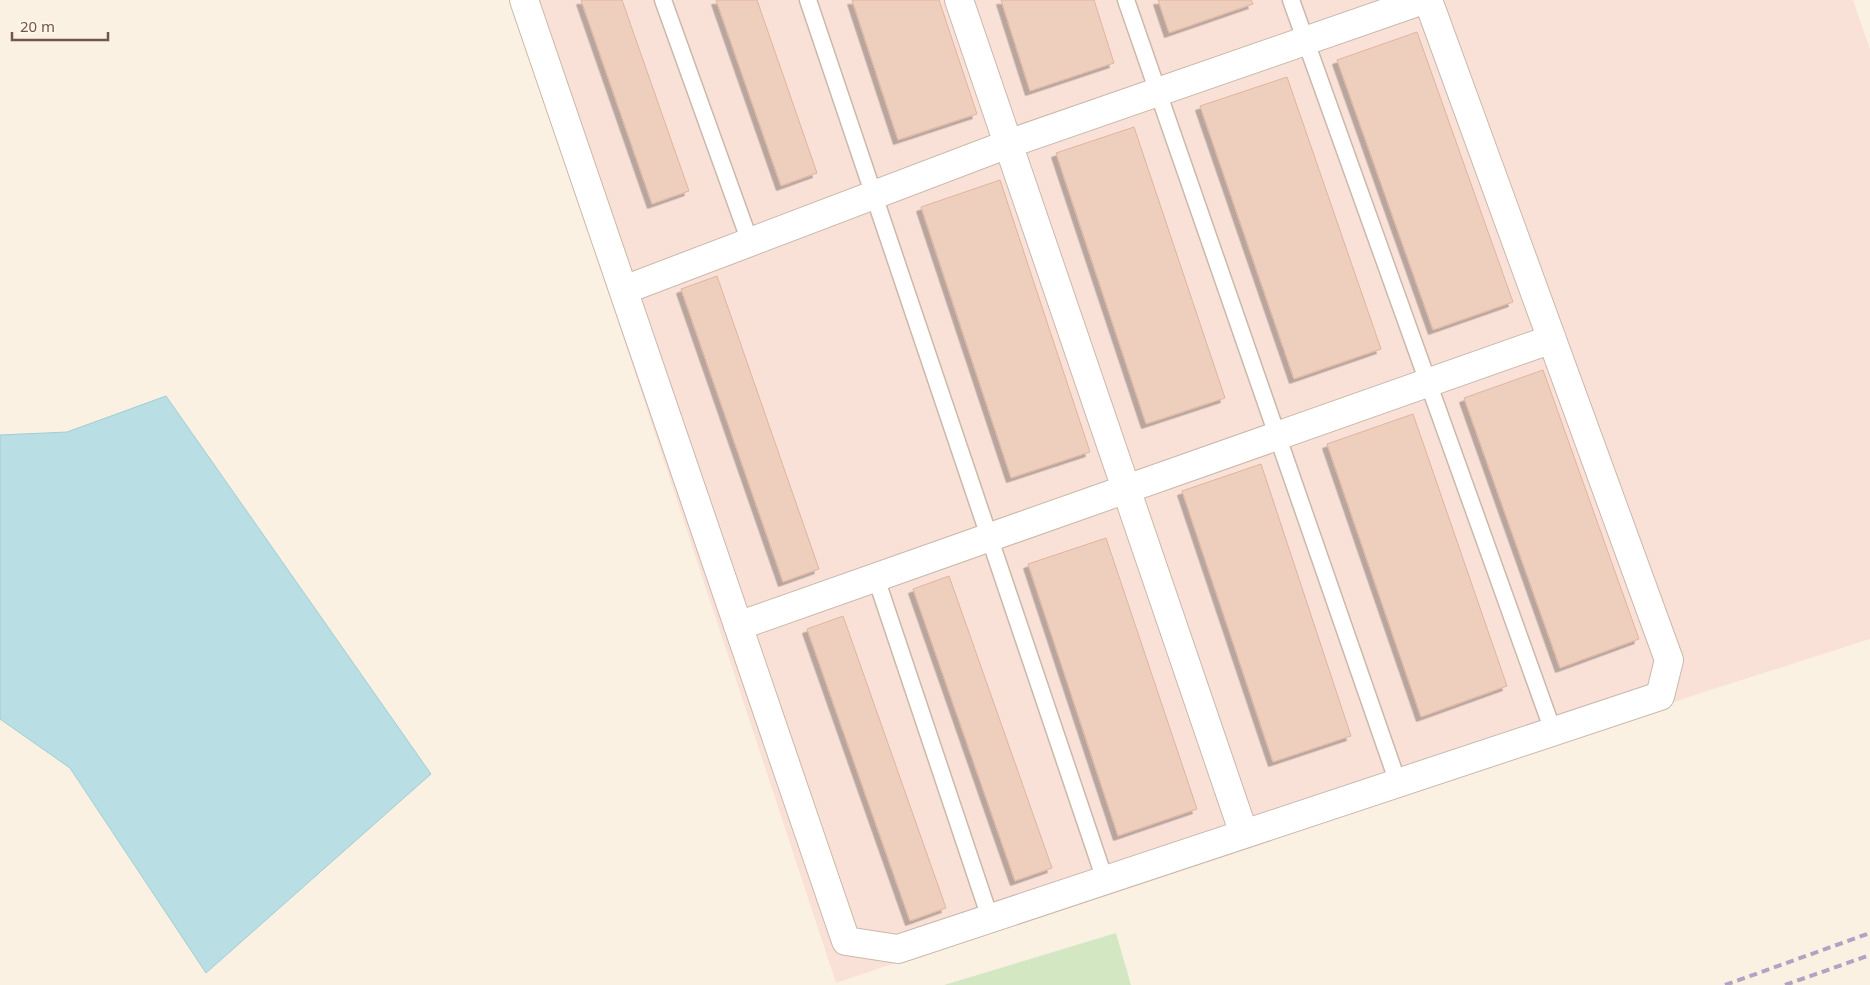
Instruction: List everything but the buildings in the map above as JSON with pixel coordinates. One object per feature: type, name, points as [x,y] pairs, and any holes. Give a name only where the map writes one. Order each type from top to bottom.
[{"type":"street","points":[[524,0],[846,942],[898,949],[1660,696],[1669,660],[1428,0]]},
{"type":"street","points":[[959,0],[1244,834]]},
{"type":"street","points":[[624,290],[1008,144],[1423,0]]},
{"type":"street","points":[[738,626],[1552,339]]},
{"type":"lane","points":[[663,0],[750,242]]},
{"type":"lane","points":[[808,0],[1105,880]]},
{"type":"lane","points":[[1126,0],[1398,783]]},
{"type":"lane","points":[[1291,0],[1553,731]]},
{"type":"lane","points":[[876,578],[990,918]]},
{"type":"shaded area","points":[[512,0],[1853,0],[1870,49],[1870,639],[1701,693],[836,983]]},
{"type":"green space","points":[[1116,933],[1131,985],[944,985]]},
{"type":"water","points":[[166,396],[431,774],[206,973],[70,768],[0,719],[0,435],[67,432]]},
{"type":"railway","points":[[1725,985],[1870,933]]},
{"type":"railway","points":[[1785,985],[1870,955]]}]
